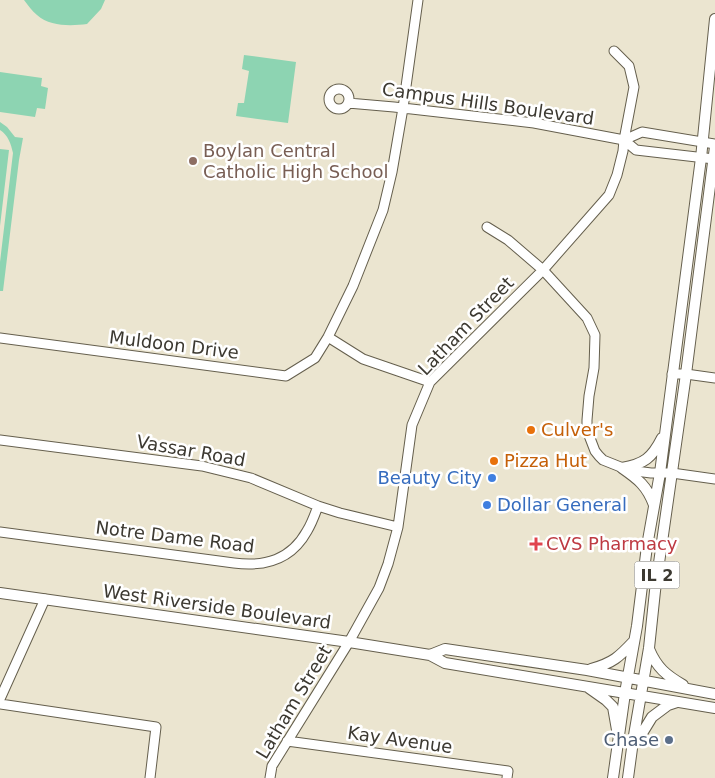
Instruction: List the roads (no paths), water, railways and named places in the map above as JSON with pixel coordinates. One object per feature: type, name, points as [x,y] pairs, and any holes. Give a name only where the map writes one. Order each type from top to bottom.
[{"type":"main road","name":"IL 2","points":[[613,778],[625,692],[635,640],[647,546],[660,473],[701,158],[715,19]]},
{"type":"main road","name":"IL 2","points":[[628,778],[649,648],[655,590],[686,374],[715,145]]},
{"type":"main road","points":[[622,468],[637,464],[653,454],[665,432]]},
{"type":"main road","points":[[622,468],[641,482],[654,505]]},
{"type":"main road","name":"West Riverside Boulevard","points":[[0,593],[349,642],[430,656],[445,663],[715,708]]},
{"type":"main road","points":[[587,670],[615,660],[635,640]]},
{"type":"main road","points":[[649,648],[655,662],[669,677],[690,689]]},
{"type":"main road","name":"West Riverside Boulevard","points":[[430,656],[445,649],[587,670],[715,694]]},
{"type":"main road","points":[[586,686],[613,707],[618,737]]},
{"type":"main road","points":[[633,741],[641,735],[652,716],[668,705],[677,702]]},
{"type":"street","name":"Muldoon Drive","points":[[0,338],[286,376],[315,358],[328,337],[353,286],[383,210],[392,172],[403,108],[418,0]]},
{"type":"street","name":"Latham Street","points":[[270,778],[272,766],[349,642],[379,588],[398,527],[412,425],[430,382],[543,270],[609,195],[623,151],[634,87],[629,66],[614,51]]},
{"type":"street","name":"Campus Hills Boulevard","points":[[348,102],[534,123],[624,140],[636,150],[714,159]]},
{"type":"street","name":"Campus Hills Boulevard","points":[[624,140],[642,132],[715,145]]},
{"type":"street","points":[[487,227],[508,240],[543,270],[587,318],[595,335],[594,368],[589,396],[587,430],[595,451],[599,456],[603,460],[622,468],[639,472],[672,473],[715,479]]},
{"type":"street","points":[[328,337],[363,359],[430,382]]},
{"type":"street","points":[[672,374],[715,378]]},
{"type":"street","name":"Vassar Road","points":[[0,440],[202,466],[251,478],[318,506],[340,513],[398,527]]},
{"type":"street","name":"Notre Dame Road","points":[[0,532],[234,563],[259,564],[271,562],[293,549],[309,529],[318,506]]},
{"type":"street","points":[[0,699],[45,599]]},
{"type":"street","points":[[0,704],[156,727],[150,778]]},
{"type":"street","name":"Kay Avenue","points":[[287,741],[508,775]]},
{"type":"place","name":"Boylan Central Catholic High School","points":[[193,161]]},
{"type":"place","name":"Culver's","points":[[531,430]]},
{"type":"place","name":"Pizza Hut","points":[[494,461]]},
{"type":"place","name":"Beauty City","points":[[492,478]]},
{"type":"place","name":"Dollar General","points":[[487,505]]},
{"type":"place","name":"CVS Pharmacy","points":[[536,544]]},
{"type":"place","name":"Chase","points":[[669,740]]}]
